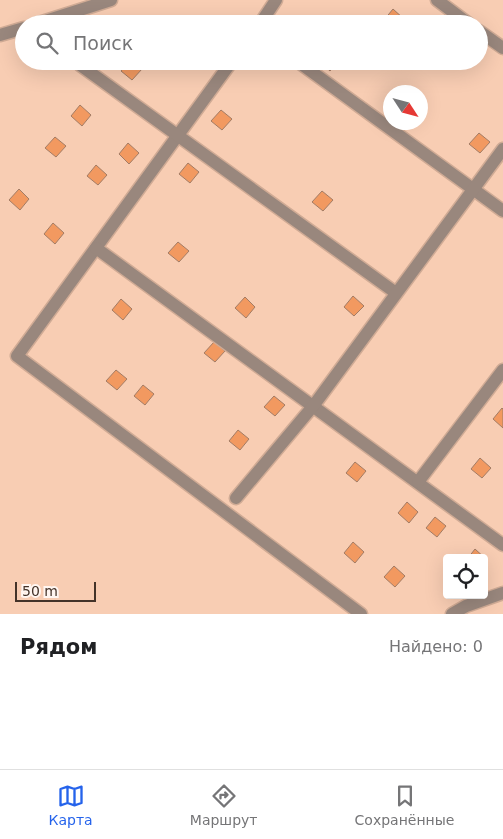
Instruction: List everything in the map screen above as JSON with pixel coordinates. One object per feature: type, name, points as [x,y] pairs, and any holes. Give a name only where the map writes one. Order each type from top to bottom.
[{"type":"street","points":[[64,15],[111,0]]},
{"type":"street","points":[[266,15],[276,0]]},
{"type":"street","points":[[437,0],[457,15]]},
{"type":"street","points":[[0,35],[15,31]]},
{"type":"street","points":[[488,37],[503,48]]},
{"type":"street","points":[[87,70],[396,293]]},
{"type":"street","points":[[226,70],[17,356],[361,614]]},
{"type":"street","points":[[309,70],[503,211]]},
{"type":"street","points":[[236,498],[314,405],[503,149]]},
{"type":"street","points":[[96,248],[314,405],[503,545]]},
{"type":"street","points":[[418,482],[503,370]]},
{"type":"street","points":[[452,614],[466,606],[503,593]]},
{"type":"building","points":[[393,9],[400,15],[388,15]]},
{"type":"building","points":[[122,70],[141,70],[132,80]]},
{"type":"building","points":[[80,105],[91,115],[82,126],[71,116]]},
{"type":"building","points":[[221,110],[232,119],[222,130],[211,121]]},
{"type":"building","points":[[479,133],[490,142],[480,153],[469,144]]},
{"type":"building","points":[[55,137],[66,146],[56,157],[45,148]]},
{"type":"building","points":[[128,143],[139,153],[129,164],[119,154]]},
{"type":"building","points":[[188,163],[199,172],[190,183],[179,174]]},
{"type":"building","points":[[96,165],[107,175],[98,185],[87,176]]},
{"type":"building","points":[[19,189],[29,199],[20,210],[9,200]]},
{"type":"building","points":[[322,191],[333,200],[323,211],[312,202]]},
{"type":"building","points":[[53,223],[64,233],[55,244],[44,234]]},
{"type":"building","points":[[178,242],[189,251],[179,262],[168,253]]},
{"type":"building","points":[[353,296],[364,306],[354,316],[344,307]]},
{"type":"building","points":[[245,297],[255,307],[246,318],[235,308]]},
{"type":"building","points":[[121,299],[132,309],[123,320],[112,310]]},
{"type":"building","points":[[214,342],[225,351],[215,362],[204,353]]},
{"type":"building","points":[[116,370],[127,379],[117,390],[106,381]]},
{"type":"building","points":[[143,385],[154,394],[145,405],[134,396]]},
{"type":"building","points":[[274,396],[285,405],[275,416],[264,407]]},
{"type":"building","points":[[503,409],[503,428],[493,419]]},
{"type":"building","points":[[238,430],[249,439],[240,450],[229,441]]},
{"type":"building","points":[[480,458],[491,468],[482,478],[471,469]]},
{"type":"building","points":[[355,462],[366,471],[357,482],[346,473]]},
{"type":"building","points":[[407,502],[418,512],[409,523],[398,513]]},
{"type":"building","points":[[435,517],[446,526],[437,537],[426,528]]},
{"type":"building","points":[[353,542],[364,552],[355,563],[344,553]]},
{"type":"building","points":[[475,549],[480,554],[471,554]]},
{"type":"building","points":[[394,566],[405,576],[395,587],[384,577]]}]
